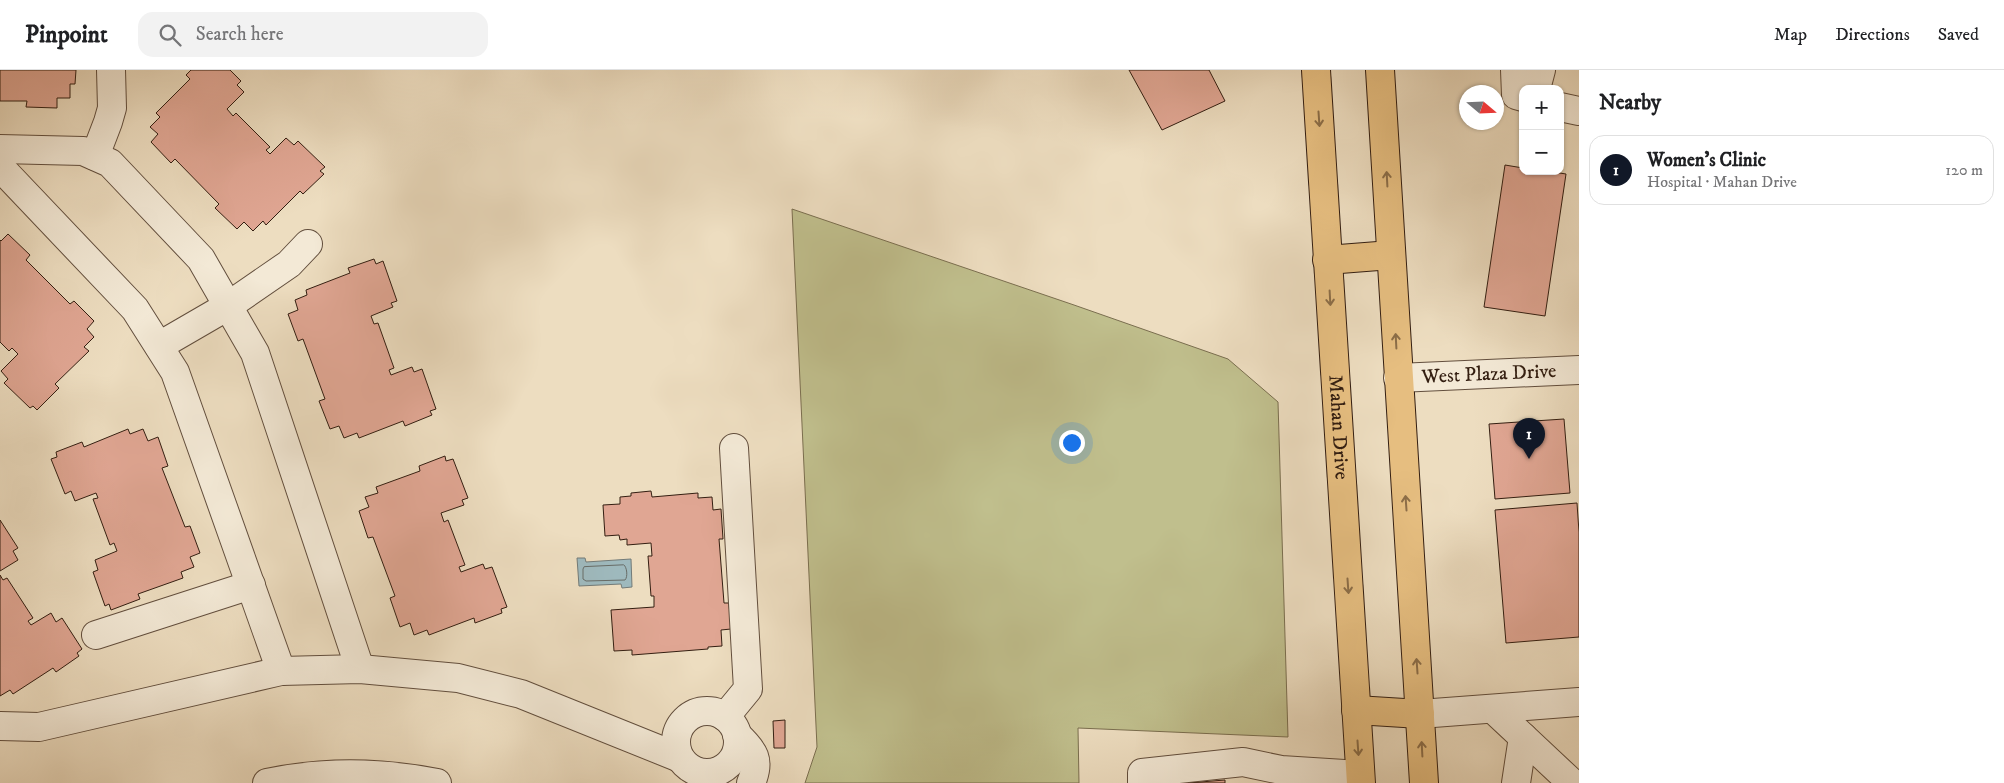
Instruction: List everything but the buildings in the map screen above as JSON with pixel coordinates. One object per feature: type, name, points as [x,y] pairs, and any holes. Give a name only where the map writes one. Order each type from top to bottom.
[{"type":"main road","name":"Mahan Drive","points":[[1316,70],[1361,779]]},
{"type":"main road","points":[[1380,70],[1424,783]]},
{"type":"main road","points":[[1327,260],[1391,255]]},
{"type":"main road","points":[[1356,710],[1420,714]]},
{"type":"street","points":[[95,156],[112,108],[111,70]]},
{"type":"street","points":[[1515,70],[1516,95],[1519,96]]},
{"type":"street","points":[[1537,85],[1541,70]]},
{"type":"street","points":[[1564,107],[1579,111]]},
{"type":"street","points":[[0,149],[83,151],[110,163],[201,259],[255,353],[360,668]]},
{"type":"street","points":[[4,180],[135,309],[175,372],[282,671]]},
{"type":"street","points":[[158,346],[228,306],[289,264],[308,244]]},
{"type":"street","name":"West Plaza Drive","points":[[1398,378],[1579,370]]},
{"type":"street","points":[[718,783],[748,689],[734,448]]},
{"type":"street","points":[[96,635],[251,584]]},
{"type":"street","points":[[0,726],[39,727],[282,671],[360,668],[458,678],[520,694],[680,769],[708,774],[728,766],[732,736]]},
{"type":"street","points":[[1420,714],[1579,702]]},
{"type":"street","points":[[1493,709],[1572,783]]},
{"type":"street","points":[[680,769],[676,736],[685,720],[694,714],[704,711],[715,712],[732,736],[752,750],[756,770],[751,783]]},
{"type":"street","points":[[1516,783],[1523,737]]},
{"type":"street","points":[[1142,783],[1142,773],[1243,762],[1282,776],[1361,779]]},
{"type":"street","points":[[267,783],[349,774],[411,778],[437,783]]},
{"type":"shaded area","points":[[792,209],[1228,359],[1278,402],[1288,737],[1078,728],[1079,783],[805,783],[817,747]]},
{"type":"water","points":[[577,558],[585,558],[586,562],[631,559],[632,587],[622,588],[621,584],[579,586]]},
{"type":"place","name":"Women's Clinic","points":[[1529,459]]}]
